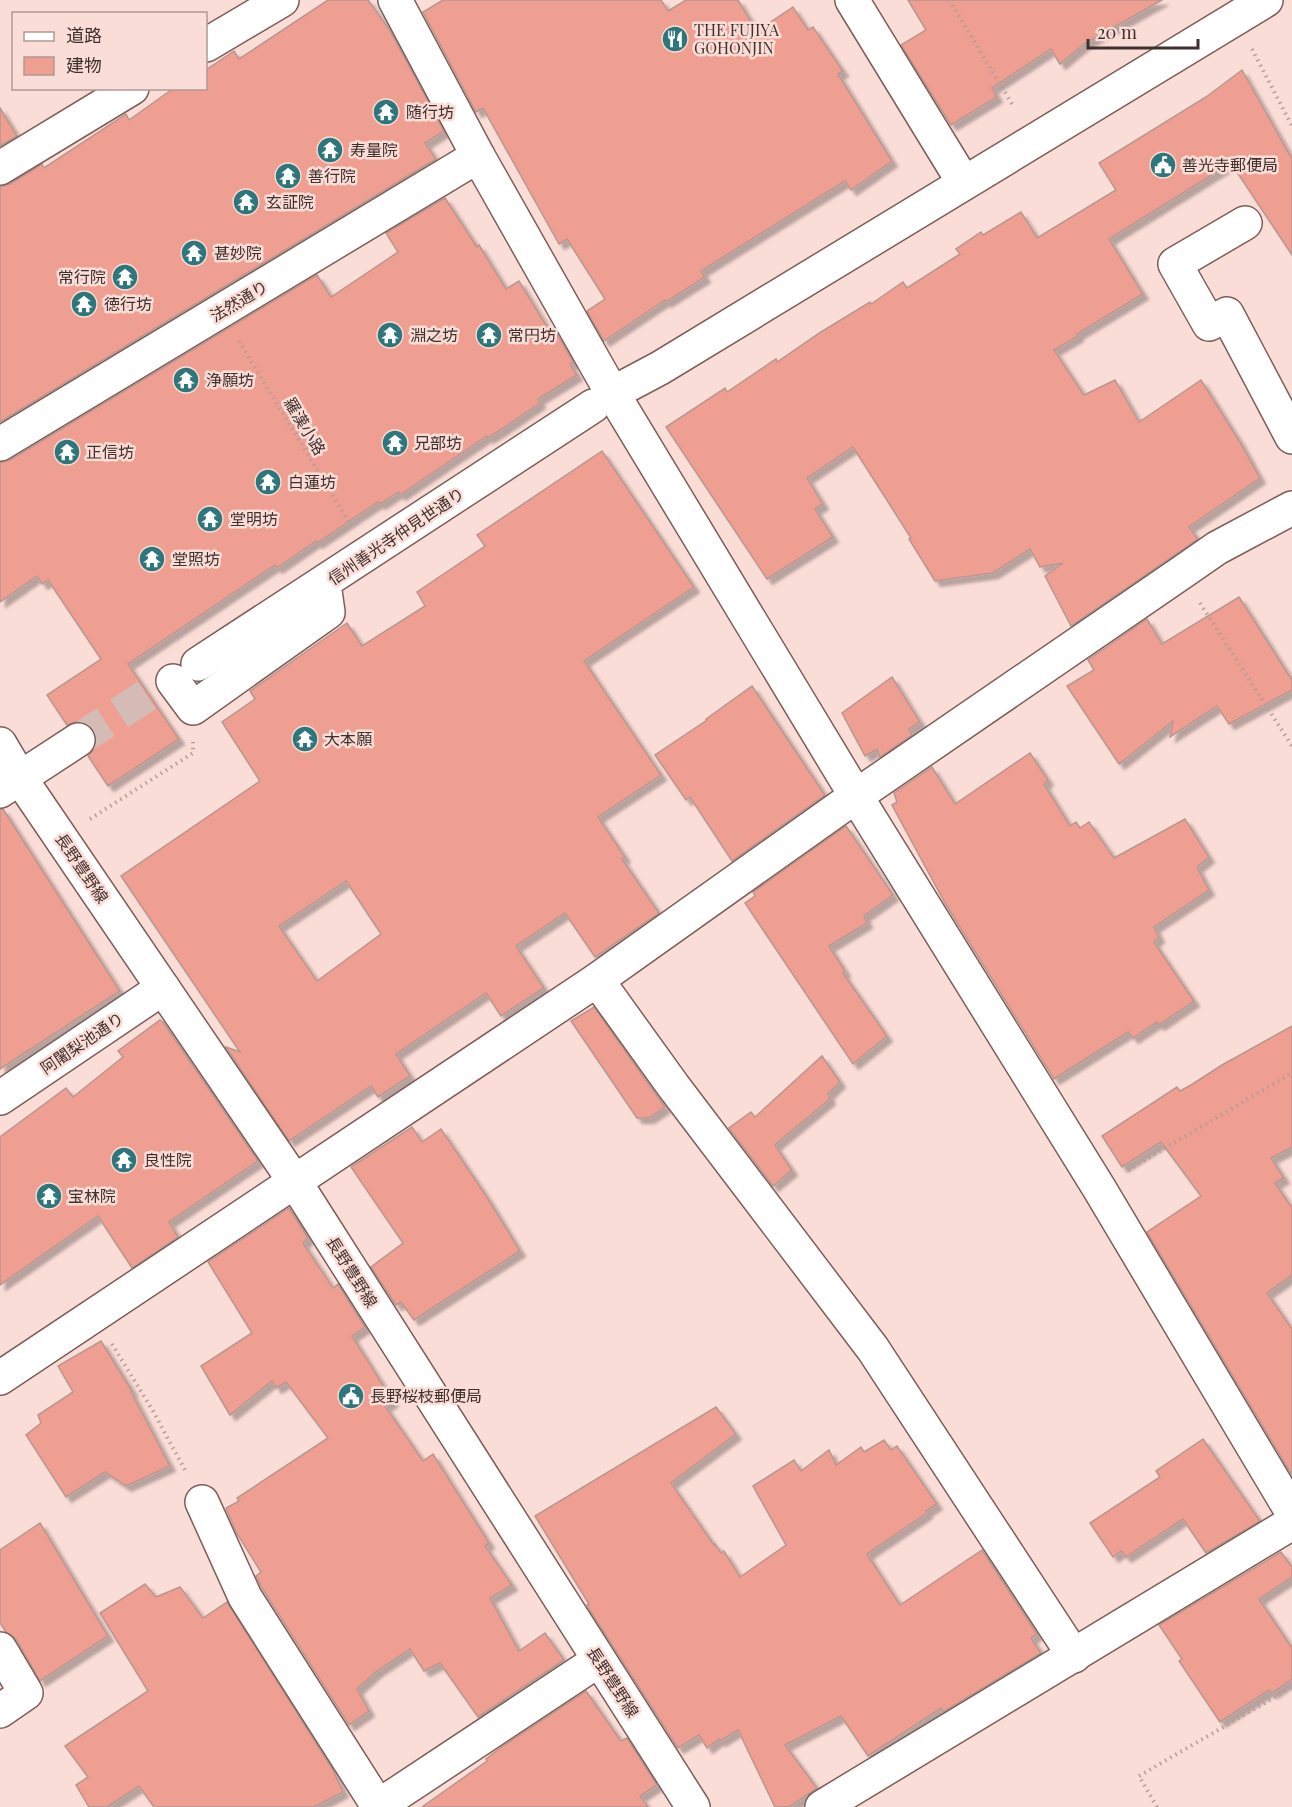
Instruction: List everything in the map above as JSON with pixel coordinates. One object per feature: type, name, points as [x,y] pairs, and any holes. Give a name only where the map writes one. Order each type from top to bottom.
[{"type":"street","points":[[207,44],[282,0]]},
{"type":"street","points":[[395,0],[603,400],[856,796],[1099,1188],[1292,1512]]},
{"type":"street","points":[[852,0],[964,183]]},
{"type":"street","name":"信州善光寺仲見世通り","points":[[193,708],[177,678],[603,400],[660,368],[1266,0]]},
{"type":"street","points":[[0,168],[129,90]]},
{"type":"street","name":"法然通り","points":[[0,444],[478,156]]},
{"type":"street","points":[[1245,223],[1175,264],[1209,324],[1227,314],[1292,437]]},
{"type":"street","points":[[0,1378],[597,980],[856,796],[1218,548],[1292,508]]},
{"type":"street","points":[[193,708],[328,612],[324,584]]},
{"type":"street","points":[[10,784],[78,740]]},
{"type":"street","name":"長野豊野線","points":[[0,744],[10,784],[61,838],[295,1182],[693,1807]]},
{"type":"street","points":[[597,980],[681,1097],[873,1349],[1074,1656]]},
{"type":"street","name":"阿闍梨池通り","points":[[0,1098],[163,988]]},
{"type":"street","points":[[202,1502],[245,1597],[378,1807],[599,1660]]},
{"type":"street","points":[[822,1807],[1292,1523]]},
{"type":"street","points":[[0,1649],[26,1693],[0,1711]]},
{"type":"path","points":[[949,0],[1014,107]]},
{"type":"path","points":[[1251,48],[1292,126]]},
{"type":"path","name":"羅漢小路","points":[[221,312],[368,553]]},
{"type":"path","points":[[1181,573],[1292,746]]},
{"type":"path","points":[[61,838],[193,753],[193,708]]},
{"type":"path","points":[[1099,1188],[1292,1073]]},
{"type":"path","points":[[95,1315],[153,1412],[202,1502]]},
{"type":"path","points":[[1157,1807],[1139,1776],[1292,1687]]},
{"type":"building","points":[[328,0],[368,0],[389,29],[444,131],[425,143],[436,159],[0,422],[0,187],[10,184],[42,164],[44,168],[126,114],[129,120],[171,90],[207,90],[207,69],[234,51],[239,59]]},
{"type":"building","points":[[443,0],[661,0],[668,11],[686,0],[738,0],[757,31],[793,7],[808,30],[813,27],[843,71],[838,74],[892,161],[851,190],[845,181],[701,271],[705,277],[666,302],[665,300],[604,341],[587,311],[605,299],[567,239],[559,244],[483,108],[476,112],[423,12]]},
{"type":"building","points":[[908,0],[1162,0],[1084,44],[1060,64],[1051,49],[992,88],[997,97],[951,125],[901,45],[926,30]]},
{"type":"building","points":[[1242,70],[1292,159],[1292,255],[1231,163],[1109,239],[1143,294],[1054,350],[1084,395],[1115,380],[1139,422],[1201,380],[1260,478],[1189,527],[1198,539],[1071,626],[1045,576],[1063,563],[1040,567],[1030,549],[993,573],[935,581],[909,539],[911,538],[853,447],[807,478],[823,504],[815,509],[833,537],[767,579],[666,427],[725,388],[727,392],[776,359],[777,362],[903,282],[907,288],[960,254],[956,249],[981,232],[983,235],[1021,212],[1037,238],[1116,190],[1099,163],[1206,97]]},
{"type":"building","points":[[0,108],[17,136],[0,146]]},
{"type":"building","points":[[445,198],[477,247],[479,245],[506,289],[519,281],[552,335],[556,332],[573,362],[570,364],[577,375],[538,399],[540,403],[502,429],[488,438],[487,436],[400,495],[398,492],[380,504],[378,502],[277,568],[275,565],[128,664],[179,739],[108,786],[88,756],[97,740],[93,729],[86,723],[78,721],[67,725],[47,695],[101,659],[48,580],[42,584],[37,576],[0,602],[0,463],[10,460],[317,275],[331,297],[398,252],[386,233]]},
{"type":"building","points":[[602,451],[694,587],[584,661],[661,775],[598,817],[625,857],[622,859],[659,913],[595,957],[565,913],[516,946],[544,988],[501,1016],[486,993],[396,1054],[410,1076],[378,1097],[371,1086],[289,1141],[226,1047],[240,1052],[121,876],[260,781],[222,722],[255,699],[250,691],[347,623],[362,646],[425,606],[417,592],[485,546],[477,535]],"holes":[[[346,881],[381,934],[317,981],[279,926]]]},
{"type":"building","points":[[1239,597],[1292,680],[1292,690],[1229,724],[1217,706],[1170,737],[1173,721],[1119,764],[1067,686],[1094,670],[1088,660],[1147,619],[1162,644]]},
{"type":"building","points":[[892,677],[920,722],[909,729],[912,735],[880,757],[877,749],[865,756],[842,713]]},
{"type":"building","points":[[752,686],[825,795],[732,861],[690,797],[686,800],[655,755]]},
{"type":"building","points":[[1030,753],[1048,780],[1044,784],[1070,826],[1076,822],[1080,828],[1089,822],[1114,858],[1185,819],[1209,857],[1197,867],[1209,890],[1154,927],[1159,937],[1154,942],[1194,1001],[1159,1025],[1157,1022],[1133,1038],[1128,1032],[1054,1079],[945,903],[892,805],[897,802],[894,793],[932,767],[955,804]]},
{"type":"building","points":[[3,809],[120,991],[0,1069],[0,810]]},
{"type":"building","points":[[846,826],[893,895],[864,916],[867,923],[829,946],[845,971],[843,973],[887,1036],[853,1064],[745,903],[755,896],[753,892]]},
{"type":"building","points":[[594,1007],[665,1107],[649,1118],[637,1118],[571,1021]]},
{"type":"building","name":"良性院","points":[[160,1020],[258,1161],[169,1222],[178,1237],[132,1268],[98,1216],[0,1285],[0,1137],[66,1088],[73,1097],[123,1057],[118,1051]]},
{"type":"building","points":[[1292,1026],[1292,1147],[1271,1158],[1284,1178],[1275,1183],[1292,1208],[1292,1275],[1267,1293],[1292,1329],[1292,1475],[1147,1232],[1201,1196],[1161,1142],[1122,1167],[1102,1136],[1177,1087],[1180,1091]]},
{"type":"building","points":[[822,1056],[840,1082],[828,1094],[830,1099],[775,1145],[792,1170],[773,1186],[729,1128],[751,1112],[755,1117]]},
{"type":"building","points":[[412,1127],[422,1142],[441,1129],[520,1251],[414,1320],[401,1302],[396,1305],[371,1267],[403,1243],[351,1167]]},
{"type":"building","points":[[289,1208],[308,1238],[303,1243],[333,1288],[338,1284],[365,1327],[352,1336],[393,1401],[385,1406],[423,1461],[433,1454],[489,1543],[485,1546],[512,1585],[490,1598],[519,1651],[545,1633],[564,1660],[478,1717],[440,1663],[424,1671],[410,1649],[377,1671],[357,1689],[369,1711],[349,1725],[262,1588],[256,1576],[261,1572],[236,1532],[226,1508],[239,1501],[237,1498],[328,1438],[286,1382],[276,1388],[272,1381],[230,1415],[201,1366],[252,1333],[208,1262]]},
{"type":"building","points":[[101,1341],[132,1391],[170,1466],[126,1486],[105,1472],[66,1497],[26,1435],[41,1423],[38,1415],[73,1392],[58,1366]]},
{"type":"building","points":[[716,1407],[736,1434],[671,1483],[714,1545],[721,1553],[724,1551],[740,1577],[786,1545],[753,1486],[794,1460],[801,1471],[829,1450],[836,1465],[861,1447],[864,1452],[884,1440],[891,1450],[897,1446],[937,1504],[867,1554],[900,1605],[982,1550],[1037,1634],[1031,1638],[1041,1653],[943,1712],[941,1708],[868,1756],[841,1716],[785,1745],[817,1788],[789,1807],[775,1807],[738,1730],[707,1748],[699,1735],[678,1748],[591,1612],[587,1605],[589,1604],[535,1516]]},
{"type":"building","points":[[1203,1439],[1260,1521],[1206,1553],[1183,1519],[1126,1557],[1121,1551],[1113,1557],[1090,1523],[1160,1477],[1156,1471]]},
{"type":"building","points":[[40,1523],[108,1636],[40,1681],[16,1639],[6,1632],[0,1623],[0,1550]]},
{"type":"building","points":[[1281,1552],[1292,1567],[1292,1577],[1259,1599],[1292,1648],[1292,1679],[1272,1693],[1269,1690],[1220,1722],[1179,1661],[1182,1659],[1159,1625]]},
{"type":"building","points":[[145,1584],[156,1597],[180,1587],[203,1618],[227,1602],[333,1770],[343,1792],[314,1807],[154,1807],[139,1786],[107,1807],[89,1807],[76,1785],[88,1777],[65,1746],[148,1691],[100,1613]]},
{"type":"building","points":[[586,1691],[621,1741],[627,1738],[657,1785],[640,1796],[648,1807],[422,1807],[487,1761],[486,1759],[500,1748]]},
{"type":"tunnel","points":[[78,740],[149,694]]},
{"type":"place","name":"THE FUJIYA GOHONJIN","points":[[675,39]]},
{"type":"place","name":"随行坊","points":[[386,112]]},
{"type":"place","name":"寿量院","points":[[330,150]]},
{"type":"place","name":"善光寺郵便局","points":[[1163,165]]},
{"type":"place","name":"善行院","points":[[288,176]]},
{"type":"place","name":"玄証院","points":[[246,202]]},
{"type":"place","name":"甚妙院","points":[[194,253]]},
{"type":"place","name":"常行院","points":[[125,277]]},
{"type":"place","name":"徳行坊","points":[[84,304]]},
{"type":"place","name":"淵之坊","points":[[390,335]]},
{"type":"place","name":"常円坊","points":[[489,335]]},
{"type":"place","name":"浄願坊","points":[[186,380]]},
{"type":"place","name":"兄部坊","points":[[395,443]]},
{"type":"place","name":"正信坊","points":[[67,452]]},
{"type":"place","name":"白蓮坊","points":[[268,482]]},
{"type":"place","name":"堂明坊","points":[[210,519]]},
{"type":"place","name":"堂照坊","points":[[152,559]]},
{"type":"place","name":"大本願","points":[[305,739]]},
{"type":"place","name":"良性院","points":[[124,1160]]},
{"type":"place","name":"宝林院","points":[[49,1196]]},
{"type":"place","name":"長野桜枝郵便局","points":[[351,1396]]}]
